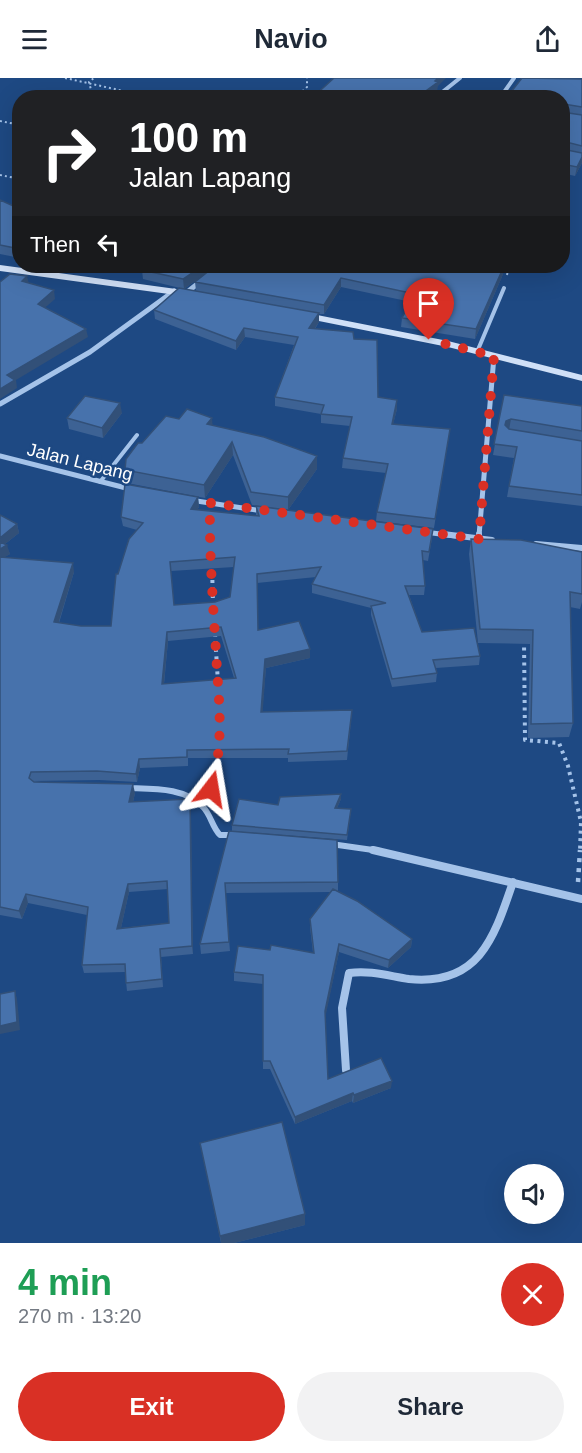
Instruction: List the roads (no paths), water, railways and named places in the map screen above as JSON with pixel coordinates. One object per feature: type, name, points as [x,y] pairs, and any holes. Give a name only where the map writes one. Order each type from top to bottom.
[{"type":"street","points":[[445,90],[460,78]]},
{"type":"street","points":[[15,273],[197,295]]},
{"type":"street","points":[[186,293],[207,275]]},
{"type":"street","points":[[0,404],[79,360],[174,291]]},
{"type":"street","points":[[296,314],[477,352],[582,378]]},
{"type":"street","points":[[479,539],[494,356]]},
{"type":"street","name":"Jalan Lapang","points":[[0,456],[135,490]]},
{"type":"street","points":[[177,498],[274,513]]},
{"type":"street","points":[[422,532],[502,541]]},
{"type":"street","points":[[524,543],[582,548]]},
{"type":"street","points":[[121,788],[164,790],[189,797],[205,808],[213,828],[220,835],[241,835]]},
{"type":"street","points":[[317,842],[362,847],[580,898]]},
{"type":"street","points":[[346,1070],[342,1003],[343,985],[348,973],[359,971],[434,980],[448,978],[462,972],[483,956],[495,936],[513,882]]},
{"type":"lane","points":[[477,352],[504,288]]},
{"type":"lane","points":[[100,482],[137,435]]}]
